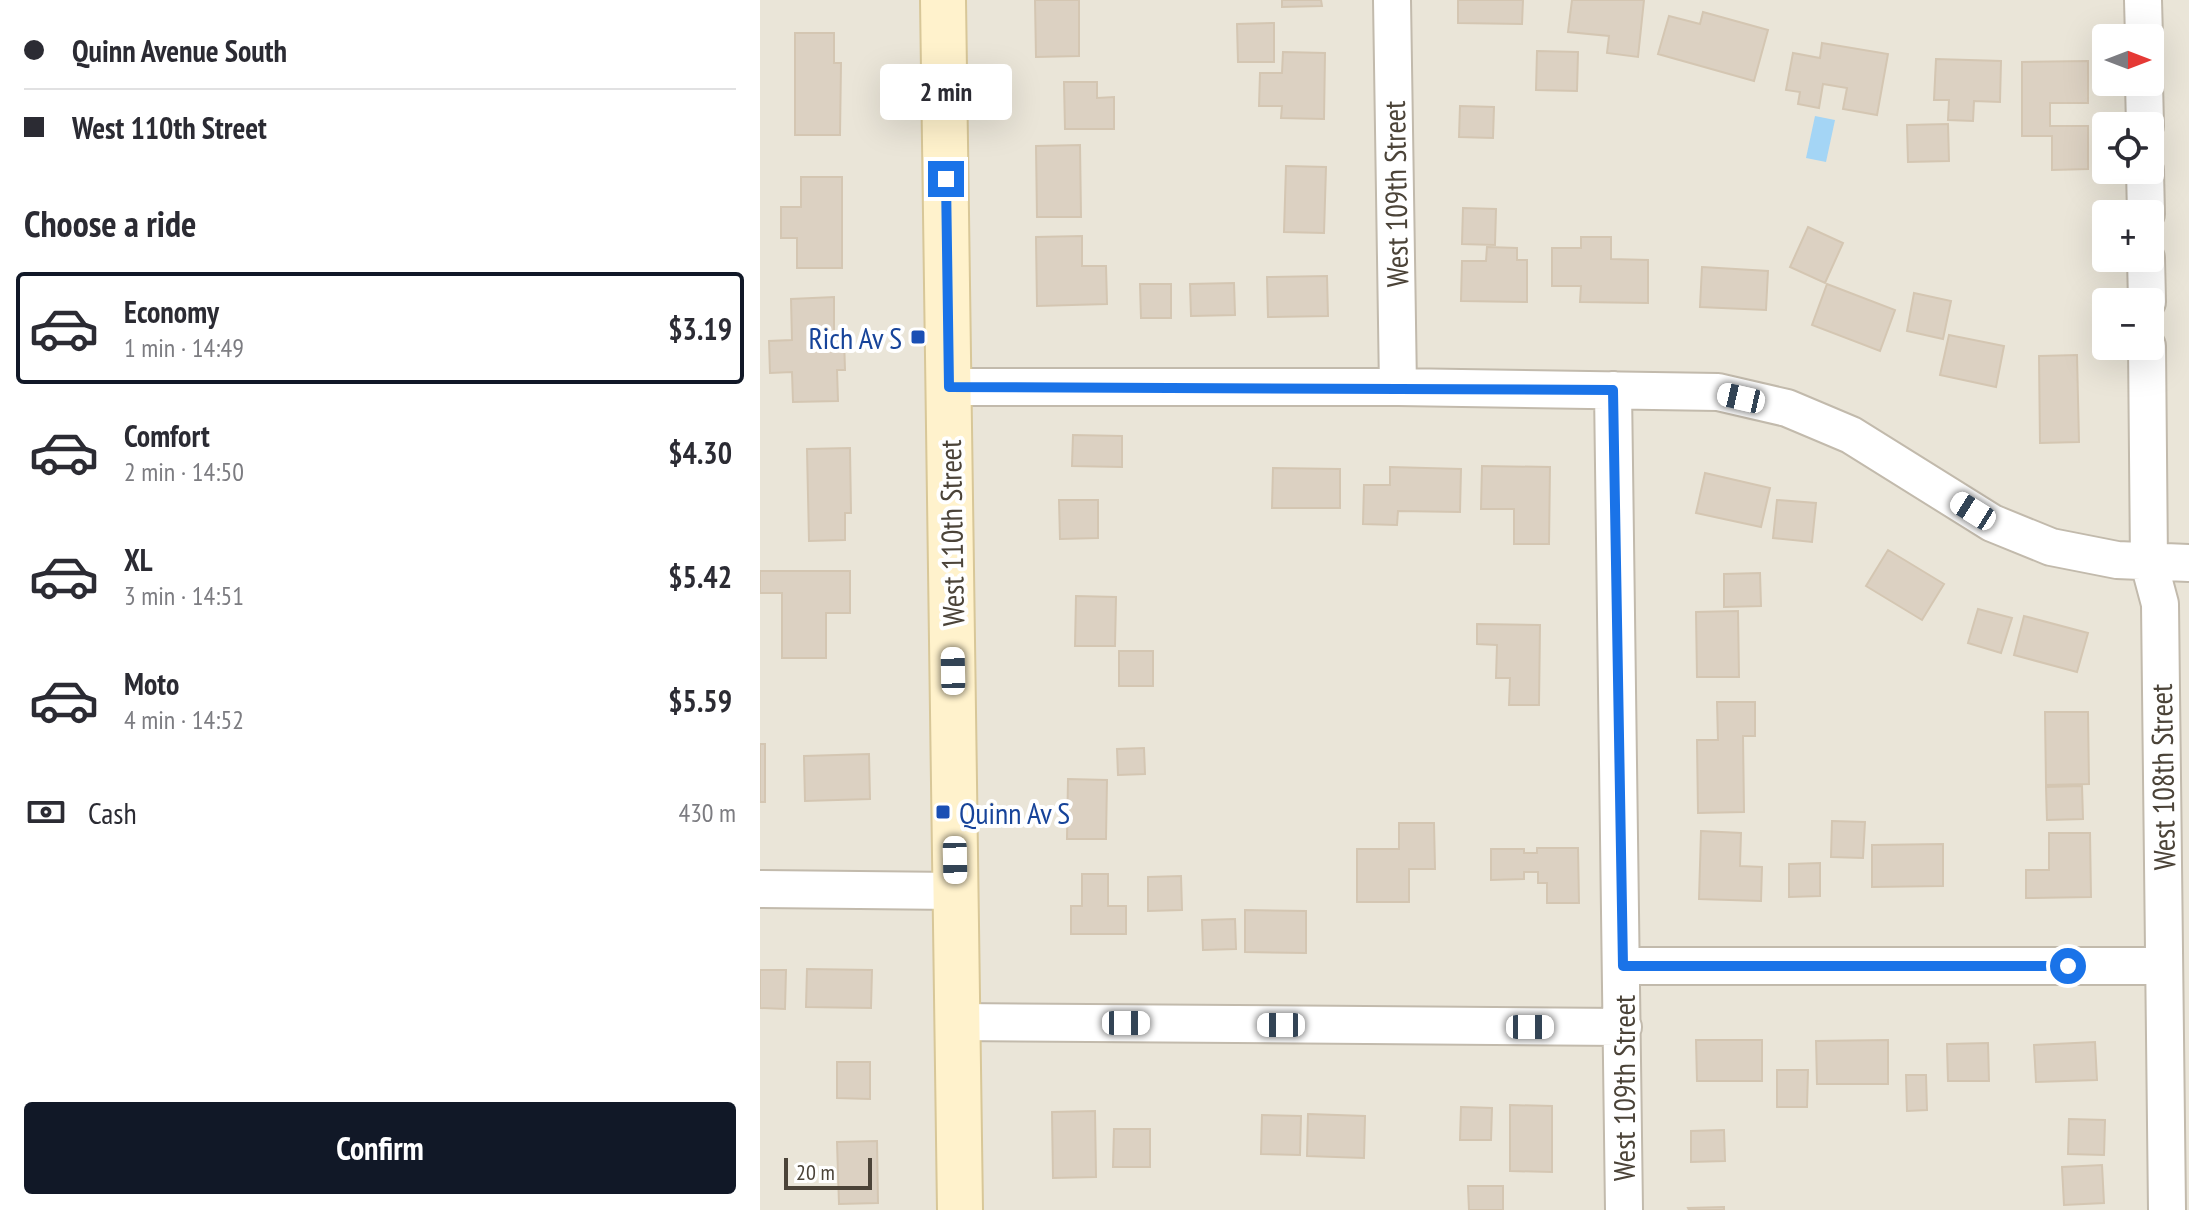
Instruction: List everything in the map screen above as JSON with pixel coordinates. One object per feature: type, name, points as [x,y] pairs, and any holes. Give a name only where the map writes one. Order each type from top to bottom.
[{"type":"street","name":"West 110th Street","points":[[943,0],[960,1210]]},
{"type":"street","name":"West 109th Street","points":[[1392,0],[1398,387]]},
{"type":"street","points":[[2143,0],[2144,24]]},
{"type":"street","name":"West 108th Street","points":[[2147,360],[2149,563],[2160,604],[2167,1210]]},
{"type":"street","points":[[949,387],[1398,387],[1718,392],[1787,408],[1851,435],[1992,523],[2051,547],[2149,563],[2189,563]]},
{"type":"street","name":"West 109th Street","points":[[1613,390],[1624,1210]]},
{"type":"street","points":[[760,889],[956,891]]},
{"type":"street","points":[[1623,966],[2164,966]]},
{"type":"street","points":[[957,1022],[1623,1027]]},
{"type":"shaded area","points":[[760,0],[2189,0],[2189,1210],[760,1210]]},
{"type":"water","points":[[1815,116],[1835,120],[1826,162],[1806,158]]},
{"type":"building","points":[[1035,0],[1079,0],[1079,56],[1036,57]]},
{"type":"building","points":[[1282,0],[1321,0],[1322,6],[1282,7]]},
{"type":"building","points":[[1458,0],[1523,0],[1522,24],[1458,23]]},
{"type":"building","points":[[1572,0],[1644,0],[1638,57],[1607,53],[1609,36],[1568,32]]},
{"type":"building","points":[[1703,12],[1768,30],[1754,81],[1658,54],[1669,16],[1700,24]]},
{"type":"building","points":[[1274,23],[1274,62],[1238,62],[1237,24]]},
{"type":"building","points":[[795,33],[834,33],[834,63],[841,63],[840,135],[795,135]]},
{"type":"building","points":[[1822,43],[1888,54],[1877,115],[1843,109],[1847,88],[1823,84],[1819,108],[1798,104],[1800,92],[1786,90],[1793,53],[1820,58]]},
{"type":"building","points":[[1537,51],[1578,52],[1577,91],[1536,90]]},
{"type":"building","points":[[1283,52],[1325,53],[1324,119],[1281,118],[1282,106],[1259,106],[1260,73],[1282,73]]},
{"type":"building","points":[[1936,59],[2001,61],[2000,102],[1974,101],[1973,121],[1948,120],[1949,100],[1934,100]]},
{"type":"building","points":[[2088,61],[2088,103],[2050,103],[2050,126],[2088,126],[2088,169],[2052,170],[2052,136],[2022,136],[2022,62]]},
{"type":"building","points":[[1064,82],[1097,82],[1097,98],[1114,97],[1114,129],[1065,129]]},
{"type":"building","points":[[1460,106],[1494,107],[1493,138],[1459,137]]},
{"type":"building","points":[[1948,124],[1949,161],[1908,162],[1907,125]]},
{"type":"building","points":[[1080,145],[1081,217],[1037,217],[1036,146]]},
{"type":"building","points":[[1286,166],[1326,167],[1324,233],[1284,232]]},
{"type":"building","points":[[801,177],[842,177],[842,268],[797,268],[797,238],[781,238],[781,207],[801,207]]},
{"type":"building","points":[[1463,208],[1496,209],[1495,245],[1462,244]]},
{"type":"building","points":[[1808,227],[1843,243],[1825,283],[1790,267]]},
{"type":"building","points":[[1082,236],[1082,266],[1106,266],[1107,304],[1037,306],[1036,237]]},
{"type":"building","points":[[1581,237],[1611,237],[1611,259],[1648,260],[1648,303],[1580,302],[1581,286],[1552,286],[1552,248],[1581,248]]},
{"type":"building","points":[[1487,247],[1517,248],[1517,260],[1527,260],[1527,302],[1461,301],[1462,261],[1486,261]]},
{"type":"building","points":[[1702,267],[1768,271],[1766,310],[1700,307]]},
{"type":"building","points":[[1327,276],[1328,316],[1268,317],[1267,277]]},
{"type":"building","points":[[1234,283],[1235,315],[1191,316],[1190,284]]},
{"type":"building","points":[[1140,284],[1171,284],[1171,318],[1141,318]]},
{"type":"building","points":[[1827,284],[1895,310],[1880,351],[1812,325]]},
{"type":"building","points":[[1914,293],[1951,301],[1943,339],[1907,331]]},
{"type":"building","points":[[834,297],[834,339],[844,338],[845,370],[837,370],[838,401],[793,402],[792,372],[770,373],[769,341],[792,340],[791,299]]},
{"type":"building","points":[[1949,335],[2004,346],[1996,387],[1940,375]]},
{"type":"building","points":[[2077,355],[2079,442],[2040,443],[2039,356]]},
{"type":"building","points":[[1073,435],[1122,436],[1122,467],[1072,466]]},
{"type":"building","points":[[850,448],[851,513],[845,513],[845,540],[809,541],[807,449]]},
{"type":"building","points":[[1482,466],[1550,467],[1549,544],[1514,544],[1514,509],[1481,509]]},
{"type":"building","points":[[1390,467],[1461,469],[1460,512],[1398,511],[1397,525],[1363,524],[1364,485],[1390,485]]},
{"type":"building","points":[[1273,468],[1340,469],[1340,508],[1272,508]]},
{"type":"building","points":[[1705,473],[1770,488],[1761,527],[1696,513]]},
{"type":"building","points":[[1059,500],[1098,500],[1098,538],[1060,539]]},
{"type":"building","points":[[1777,500],[1816,503],[1812,542],[1773,538]]},
{"type":"building","points":[[1888,550],[1944,584],[1922,620],[1866,586]]},
{"type":"building","points":[[760,571],[850,571],[850,613],[826,613],[826,658],[782,658],[782,593],[760,593]]},
{"type":"building","points":[[1760,573],[1761,606],[1724,607],[1724,574]]},
{"type":"building","points":[[1076,596],[1116,597],[1115,646],[1075,646]]},
{"type":"building","points":[[1978,609],[2012,618],[2001,653],[1968,643]]},
{"type":"building","points":[[1738,611],[1739,677],[1697,677],[1696,612]]},
{"type":"building","points":[[2024,616],[2088,633],[2077,672],[2014,655]]},
{"type":"building","points":[[1477,624],[1540,625],[1539,705],[1509,705],[1510,678],[1496,678],[1497,645],[1477,644]]},
{"type":"building","points":[[1119,651],[1153,651],[1153,686],[1119,686]]},
{"type":"building","points":[[1717,702],[1755,702],[1755,736],[1743,736],[1744,812],[1698,813],[1697,740],[1718,740]]},
{"type":"building","points":[[2045,712],[2088,712],[2089,784],[2046,785]]},
{"type":"building","points":[[760,744],[765,744],[765,802],[760,802]]},
{"type":"building","points":[[1144,748],[1145,774],[1118,775],[1117,749]]},
{"type":"building","points":[[869,754],[870,799],[805,801],[804,756]]},
{"type":"building","points":[[1068,779],[1107,780],[1106,839],[1067,839]]},
{"type":"building","points":[[2082,786],[2083,819],[2047,820],[2046,787]]},
{"type":"building","points":[[1832,821],[1865,822],[1863,858],[1831,857]]},
{"type":"building","points":[[1399,823],[1434,823],[1435,869],[1409,869],[1409,902],[1357,902],[1357,849],[1399,849]]},
{"type":"building","points":[[1701,831],[1741,833],[1740,866],[1762,867],[1761,901],[1699,899]]},
{"type":"building","points":[[2049,833],[2090,833],[2091,897],[2026,898],[2026,870],[2049,870]]},
{"type":"building","points":[[1943,844],[1943,886],[1872,887],[1872,845]]},
{"type":"building","points":[[1537,848],[1578,848],[1579,903],[1547,903],[1547,883],[1538,883],[1538,872],[1524,872],[1524,879],[1491,880],[1491,849],[1524,849],[1524,853],[1537,853]]},
{"type":"building","points":[[1820,863],[1820,896],[1789,897],[1789,864]]},
{"type":"building","points":[[1082,874],[1108,874],[1108,906],[1126,906],[1126,934],[1071,934],[1071,906],[1082,906]]},
{"type":"building","points":[[1181,876],[1182,910],[1148,911],[1148,877]]},
{"type":"building","points":[[1245,910],[1306,911],[1306,953],[1245,952]]},
{"type":"building","points":[[1235,919],[1236,949],[1203,950],[1202,920]]},
{"type":"building","points":[[807,969],[872,970],[871,1008],[806,1007]]},
{"type":"building","points":[[760,970],[786,970],[785,1009],[760,1008]]},
{"type":"building","points":[[1696,1040],[1762,1040],[1762,1081],[1697,1081]]},
{"type":"building","points":[[1888,1040],[1888,1084],[1817,1084],[1816,1041]]},
{"type":"building","points":[[2095,1042],[2097,1080],[2036,1082],[2034,1045]]},
{"type":"building","points":[[1988,1043],[1989,1081],[1948,1081],[1947,1044]]},
{"type":"building","points":[[837,1062],[870,1062],[870,1099],[837,1098]]},
{"type":"building","points":[[1777,1070],[1808,1070],[1807,1107],[1777,1107]]},
{"type":"building","points":[[1906,1075],[1926,1075],[1927,1110],[1907,1111]]},
{"type":"building","points":[[1510,1105],[1552,1106],[1552,1172],[1510,1171]]},
{"type":"building","points":[[1461,1107],[1492,1108],[1491,1140],[1460,1140]]},
{"type":"building","points":[[1095,1111],[1096,1177],[1053,1178],[1052,1112]]},
{"type":"building","points":[[1308,1114],[1365,1116],[1364,1158],[1307,1156]]},
{"type":"building","points":[[1262,1115],[1301,1116],[1300,1155],[1261,1154]]},
{"type":"building","points":[[2069,1119],[2105,1120],[2104,1155],[2068,1154]]},
{"type":"building","points":[[1114,1129],[1150,1129],[1150,1167],[1113,1167]]},
{"type":"building","points":[[1724,1130],[1725,1161],[1691,1162],[1691,1131]]},
{"type":"building","points":[[877,1141],[878,1203],[839,1204],[837,1142]]},
{"type":"building","points":[[2102,1165],[2104,1203],[2064,1205],[2062,1167]]},
{"type":"building","points":[[1468,1186],[1503,1186],[1503,1210],[1469,1210]]},
{"type":"building","points":[[1724,1207],[1724,1210],[1688,1208]]},
{"type":"place","name":"Rich Av S","points":[[918,337]]},
{"type":"place","name":"Quinn Av S","points":[[943,812]]},
{"type":"route","points":[[946,179],[949,387],[1613,390],[1623,966],[2068,966]]}]
